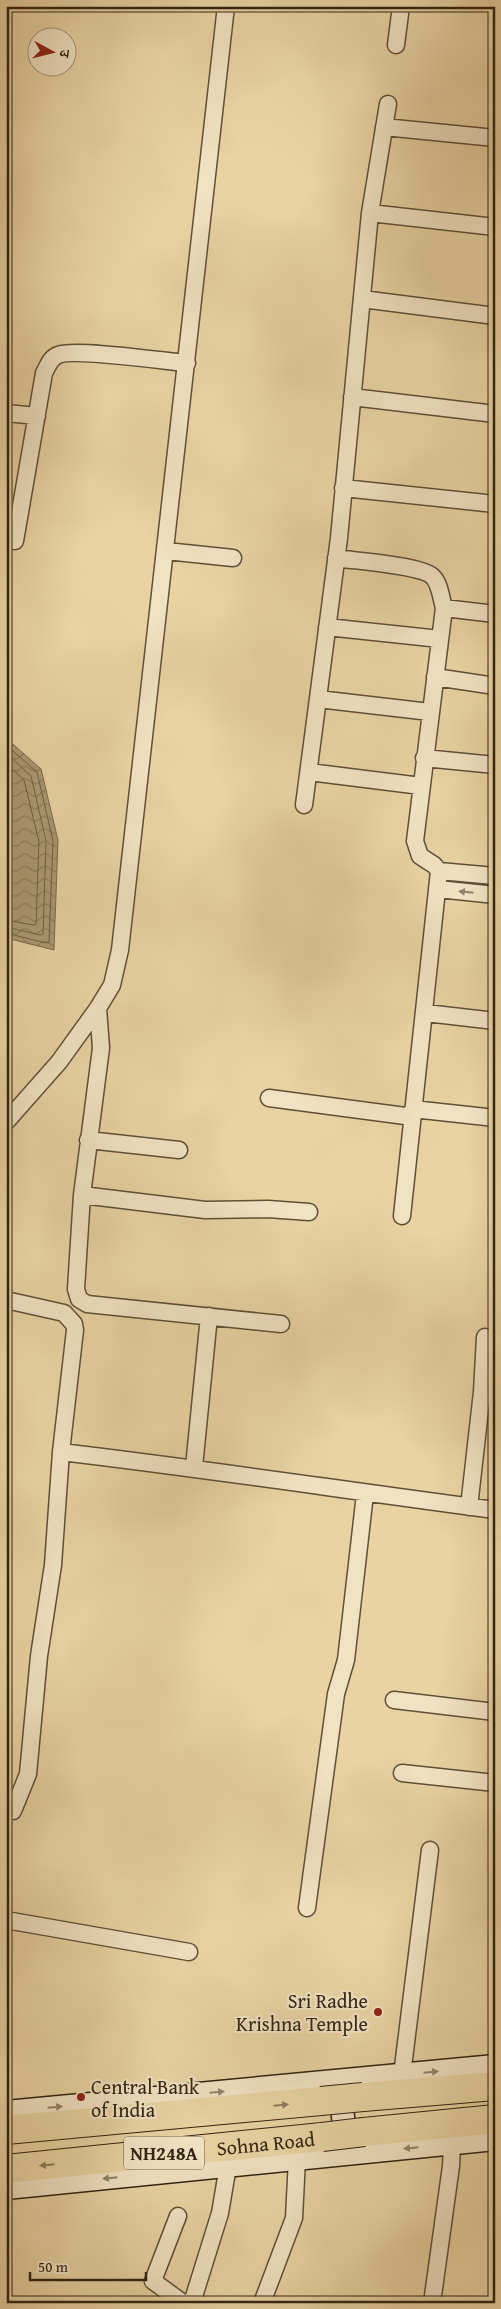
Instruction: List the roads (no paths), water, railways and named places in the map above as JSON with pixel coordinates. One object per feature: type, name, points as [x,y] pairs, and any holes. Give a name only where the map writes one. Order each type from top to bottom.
[{"type":"highway","name":"Sohna Road","points":[[6,2130],[495,2086]]},
{"type":"highway","name":"Sohna Road","points":[[6,2170],[495,2119]]},
{"type":"main road","points":[[6,2112],[495,2066]]},
{"type":"main road","points":[[339,2081],[347,2154]]},
{"type":"main road","points":[[6,2188],[495,2139]]},
{"type":"street","points":[[6,1122],[59,1062],[98,1008],[112,985],[120,950],[226,6]]},
{"type":"street","points":[[396,45],[401,6]]},
{"type":"street","points":[[304,805],[344,488],[370,213],[388,104]]},
{"type":"street","points":[[384,127],[495,138]]},
{"type":"street","points":[[370,213],[495,227]]},
{"type":"street","points":[[362,299],[495,316]]},
{"type":"street","points":[[15,541],[44,373],[51,359],[59,354],[78,353],[187,363]]},
{"type":"street","points":[[352,397],[495,414]]},
{"type":"street","points":[[6,413],[37,416]]},
{"type":"street","points":[[344,488],[495,504]]},
{"type":"street","points":[[166,551],[233,558]]},
{"type":"street","points":[[336,558],[404,567],[431,575],[438,586],[444,608],[415,841],[416,851],[439,871],[438,888],[426,1013],[402,1216]]},
{"type":"street","points":[[444,608],[495,614]]},
{"type":"street","points":[[327,627],[440,639]]},
{"type":"street","points":[[435,677],[495,686]]},
{"type":"street","points":[[318,699],[430,712]]},
{"type":"street","points":[[424,758],[495,765]]},
{"type":"street","points":[[308,772],[421,786]]},
{"type":"street","points":[[439,871],[495,876]]},
{"type":"street","points":[[438,888],[495,895]]},
{"type":"street","points":[[98,1008],[102,1048],[82,1195],[76,1289],[79,1300],[86,1304],[281,1324]]},
{"type":"street","points":[[426,1013],[495,1021]]},
{"type":"street","points":[[269,1098],[413,1113],[495,1118]]},
{"type":"street","points":[[88,1140],[179,1150]]},
{"type":"street","points":[[82,1195],[205,1210],[268,1209],[309,1212]]},
{"type":"street","points":[[6,1300],[64,1313],[74,1324],[75,1339],[61,1452],[53,1566],[39,1656],[28,1774],[13,1811]]},
{"type":"street","points":[[194,1467],[209,1316]]},
{"type":"street","points":[[469,1506],[488,1392],[485,1337]]},
{"type":"street","points":[[61,1452],[194,1467],[365,1494],[495,1510]]},
{"type":"street","points":[[307,1908],[336,1694],[346,1660],[365,1494]]},
{"type":"street","points":[[394,1700],[495,1712]]},
{"type":"street","points":[[402,1772],[495,1783]]},
{"type":"street","points":[[402,2075],[430,1850]]},
{"type":"street","points":[[6,1920],[189,1952]]},
{"type":"street","points":[[432,2303],[451,2166],[452,2144]]},
{"type":"street","points":[[262,2303],[294,2218],[297,2159]]},
{"type":"street","points":[[192,2303],[220,2212],[228,2166]]},
{"type":"street","points":[[178,2216],[153,2281],[183,2303]]},
{"type":"water","points":[[6,738],[41,769],[58,840],[54,950],[6,938]]},
{"type":"place","name":"Sri Radhe Krishna Temple","points":[[378,2012]]},
{"type":"place","name":"Central Bank of India","points":[[81,2097]]}]
